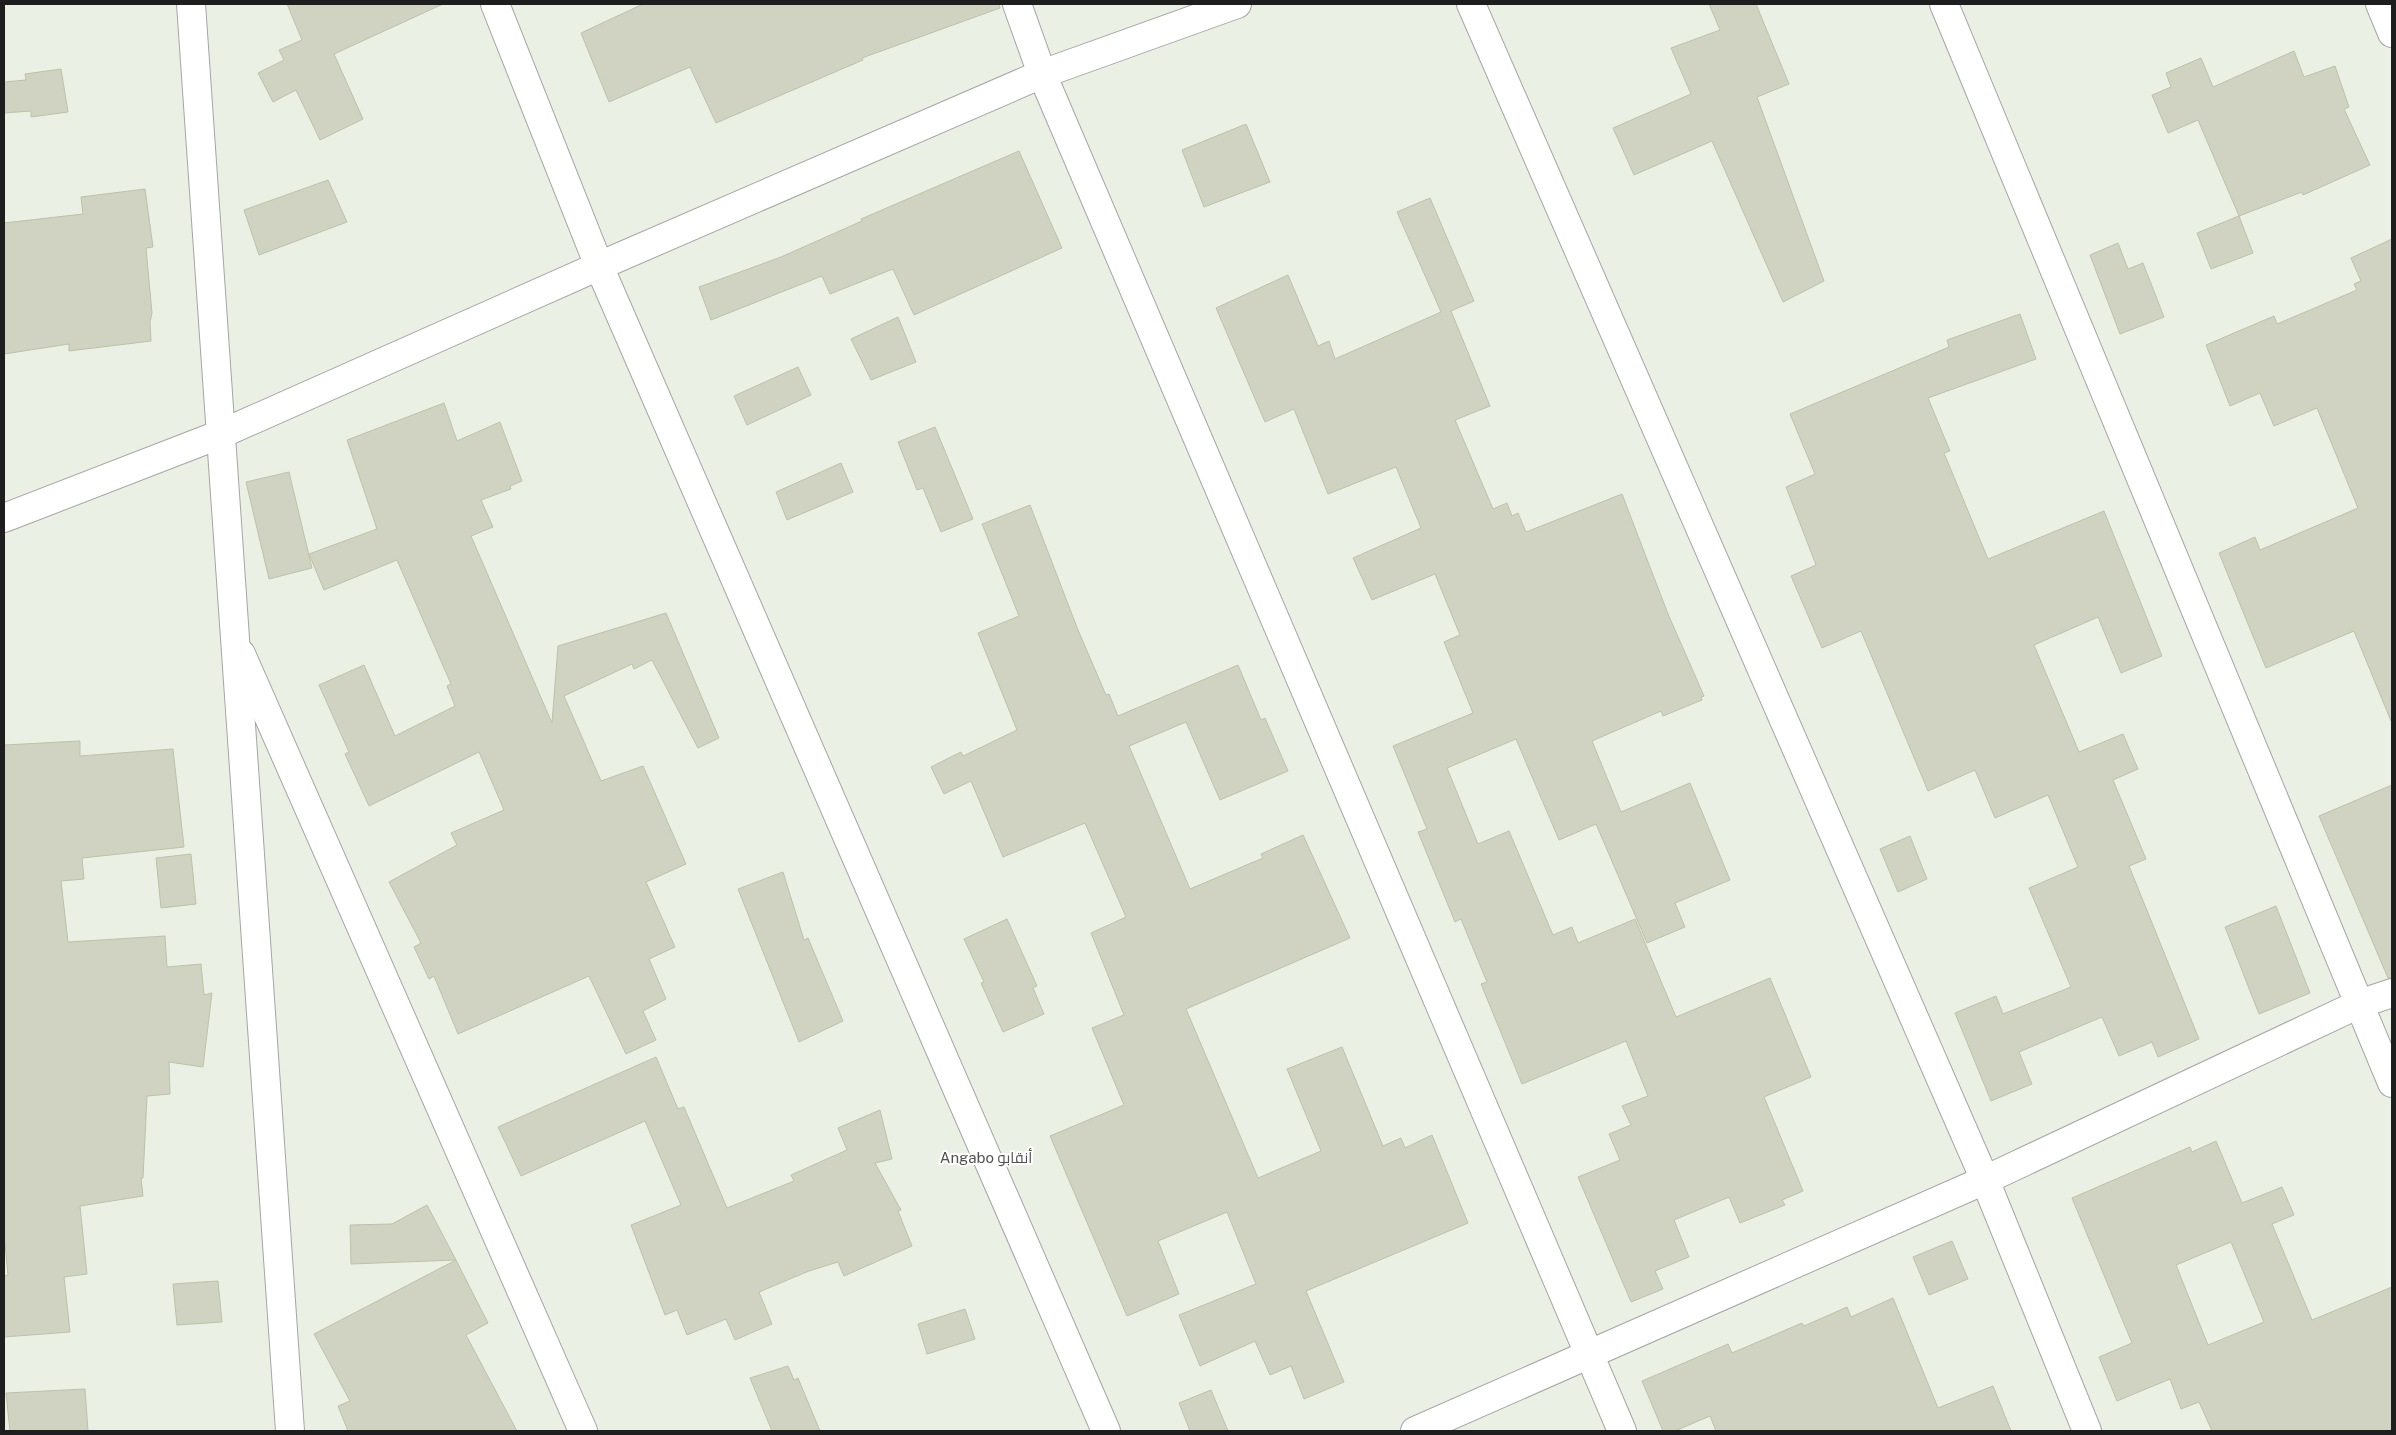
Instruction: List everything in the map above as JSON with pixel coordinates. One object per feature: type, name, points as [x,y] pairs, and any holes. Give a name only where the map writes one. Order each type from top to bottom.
[{"type":"street","points":[[191,4],[290,1431]]},
{"type":"street","points":[[495,4],[598,266],[1106,1431]]},
{"type":"street","points":[[1017,4],[1042,74],[1622,1431]]},
{"type":"street","points":[[4,518],[221,434],[598,266],[1042,74],[1236,4]]},
{"type":"street","points":[[1471,4],[1984,1180],[2087,1431]]},
{"type":"street","points":[[1944,4],[2392,1083]]},
{"type":"street","points":[[2380,4],[2392,33]]},
{"type":"street","points":[[234,637],[582,1431]]},
{"type":"street","points":[[1415,1431],[1984,1180],[2359,1004],[2392,992]]},
{"type":"building","points":[[287,4],[443,4],[334,54],[363,119],[320,140],[296,90],[273,102],[258,73],[284,60],[279,50],[302,40]]},
{"type":"building","points":[[643,4],[999,4],[1000,8],[862,58],[863,60],[716,123],[690,67],[609,102],[581,33]]},
{"type":"building","points":[[1709,4],[1756,4],[1789,84],[1757,97],[1824,281],[1783,302],[1712,141],[1634,175],[1613,128],[1691,94],[1671,48],[1720,30]]},
{"type":"building","points":[[2294,51],[2304,77],[2335,66],[2349,107],[2344,109],[2370,165],[2303,195],[2302,192],[2239,216],[2198,120],[2168,133],[2152,95],[2171,87],[2166,73],[2201,58],[2213,87]]},
{"type":"building","points":[[61,69],[68,112],[31,117],[31,111],[4,113],[4,82],[26,80],[25,74]]},
{"type":"building","points":[[1246,124],[1270,182],[1204,207],[1182,150]]},
{"type":"building","points":[[1019,151],[1062,248],[914,315],[893,269],[830,294],[822,276],[711,320],[699,287],[781,257],[862,221],[861,219]]},
{"type":"building","points":[[328,180],[347,222],[259,255],[244,210]]},
{"type":"building","points":[[145,189],[153,247],[146,248],[152,313],[150,322],[151,341],[69,351],[69,344],[4,354],[4,223],[83,214],[81,197]]},
{"type":"building","points":[[1430,198],[1474,301],[1451,311],[1490,406],[1455,420],[1493,509],[1507,503],[1512,516],[1518,513],[1526,532],[1622,494],[1668,614],[1704,696],[1701,697],[1702,700],[1663,716],[1661,711],[1592,741],[1621,812],[1690,783],[1730,880],[1675,903],[1685,927],[1647,943],[1596,824],[1559,840],[1516,739],[1447,768],[1478,844],[1509,831],[1553,935],[1572,927],[1578,943],[1635,919],[1676,1017],[1770,978],[1811,1077],[1764,1097],[1803,1191],[1782,1200],[1785,1205],[1740,1223],[1729,1197],[1674,1220],[1689,1257],[1655,1271],[1663,1289],[1631,1302],[1578,1177],[1620,1160],[1609,1134],[1631,1125],[1622,1106],[1648,1096],[1626,1041],[1522,1084],[1481,984],[1487,982],[1461,919],[1455,922],[1418,832],[1427,829],[1393,746],[1473,713],[1444,642],[1460,635],[1435,574],[1372,600],[1353,558],[1421,528],[1396,467],[1328,494],[1294,409],[1265,422],[1216,308],[1288,275],[1318,346],[1329,341],[1335,359],[1441,312],[1397,212]]},
{"type":"building","points":[[2239,216],[2253,253],[2211,269],[2197,233]]},
{"type":"building","points":[[2392,239],[2391,721],[2354,631],[2266,668],[2219,553],[2255,537],[2260,550],[2358,508],[2317,408],[2274,426],[2260,393],[2230,406],[2206,345],[2274,316],[2277,324],[2357,290],[2354,284],[2361,281],[2351,258]]},
{"type":"building","points":[[2118,243],[2128,269],[2143,263],[2164,317],[2120,334],[2090,255]]},
{"type":"building","points":[[2020,314],[2036,359],[1928,398],[1950,451],[1944,453],[1988,559],[2104,511],[2162,656],[2121,673],[2098,617],[2034,645],[2079,752],[2123,734],[2138,769],[2113,780],[2146,859],[2129,866],[2199,1039],[2158,1057],[2152,1042],[2119,1056],[2102,1017],[2019,1052],[2032,1084],[1991,1101],[1955,1013],[1996,996],[2003,1014],[2071,987],[2029,888],[2078,867],[2048,795],[1995,818],[1975,770],[1928,791],[1861,631],[1822,648],[1791,576],[1816,565],[1786,487],[1815,474],[1790,414],[1949,347],[1947,340]]},
{"type":"building","points":[[898,317],[916,362],[871,380],[851,339]]},
{"type":"building","points":[[798,367],[811,395],[747,425],[734,396]]},
{"type":"building","points":[[444,403],[457,441],[500,422],[522,481],[510,486],[511,489],[481,500],[493,527],[471,536],[552,723],[558,646],[666,613],[719,738],[698,748],[652,660],[634,669],[632,664],[564,696],[601,781],[643,766],[686,864],[646,882],[675,947],[649,959],[666,999],[643,1011],[656,1040],[626,1054],[589,976],[458,1034],[434,976],[429,979],[414,947],[421,943],[389,882],[457,845],[451,833],[504,810],[479,752],[369,806],[345,754],[349,752],[319,685],[364,665],[395,736],[455,706],[447,686],[451,684],[397,560],[324,590],[309,554],[377,529],[347,440]]},
{"type":"building","points":[[935,427],[973,519],[941,532],[923,488],[917,490],[898,442]]},
{"type":"building","points":[[841,463],[853,492],[787,520],[776,492]]},
{"type":"building","points":[[289,472],[312,568],[269,579],[246,482]]},
{"type":"building","points":[[1030,505],[1078,630],[1106,695],[1109,694],[1118,716],[1238,665],[1261,720],[1265,718],[1288,771],[1220,800],[1186,722],[1129,746],[1190,889],[1263,858],[1261,854],[1303,835],[1350,938],[1186,1009],[1258,1178],[1321,1151],[1287,1069],[1342,1047],[1383,1146],[1401,1138],[1405,1148],[1432,1135],[1468,1223],[1306,1291],[1344,1382],[1304,1399],[1291,1366],[1270,1375],[1255,1341],[1200,1366],[1179,1315],[1256,1284],[1227,1212],[1158,1241],[1179,1294],[1127,1316],[1050,1136],[1124,1105],[1092,1028],[1124,1015],[1091,933],[1126,917],[1085,823],[1003,857],[971,781],[944,794],[931,767],[961,752],[963,756],[1017,730],[978,633],[1019,616],[982,524]]},
{"type":"building","points":[[80,741],[80,756],[173,749],[184,847],[82,858],[84,879],[61,881],[68,942],[165,936],[167,967],[201,964],[204,995],[212,993],[203,1067],[169,1062],[170,1094],[147,1096],[143,1178],[141,1178],[143,1196],[80,1206],[87,1274],[64,1277],[70,1332],[4,1337],[4,1276],[8,1275],[4,1233],[4,745]]},
{"type":"building","points":[[2392,785],[2392,978],[2388,978],[2319,816]]},
{"type":"building","points":[[1910,836],[1927,879],[1898,892],[1880,849]]},
{"type":"building","points":[[191,854],[196,904],[161,908],[156,858]]},
{"type":"building","points":[[783,872],[804,940],[808,938],[843,1021],[799,1042],[738,889]]},
{"type":"building","points":[[2276,906],[2310,993],[2259,1014],[2225,927]]},
{"type":"building","points":[[1007,919],[1037,986],[1033,988],[1044,1014],[1003,1032],[981,983],[984,982],[964,939]]},
{"type":"building","points":[[656,1057],[678,1109],[684,1107],[727,1208],[794,1181],[791,1175],[847,1150],[838,1128],[880,1110],[892,1159],[875,1163],[901,1210],[898,1211],[912,1246],[844,1276],[838,1262],[809,1271],[759,1292],[772,1324],[735,1340],[726,1319],[687,1335],[677,1310],[665,1315],[631,1225],[681,1205],[645,1121],[521,1176],[498,1127]]},
{"type":"building","points":[[2216,1141],[2242,1203],[2282,1187],[2294,1215],[2272,1224],[2312,1320],[2392,1287],[2392,1431],[2212,1431],[2199,1402],[2181,1409],[2170,1379],[2117,1401],[2099,1357],[2132,1343],[2072,1198],[2190,1147],[2192,1152]],"holes":[[[2231,1242],[2264,1322],[2208,1345],[2176,1265]]]},
{"type":"building","points":[[427,1205],[456,1260],[351,1264],[350,1225],[392,1224]]},
{"type":"building","points":[[1952,1241],[1968,1279],[1929,1295],[1913,1257]]},
{"type":"building","points":[[456,1260],[488,1323],[466,1335],[517,1431],[348,1431],[338,1406],[350,1401],[314,1334]]},
{"type":"building","points":[[218,1281],[222,1322],[177,1325],[173,1284]]},
{"type":"building","points":[[1893,1298],[1938,1408],[1993,1386],[2011,1431],[1716,1431],[1710,1416],[1675,1431],[1663,1431],[1642,1381],[1728,1344],[1732,1353],[1802,1323],[1804,1326],[1847,1307],[1851,1317]]},
{"type":"building","points":[[965,1309],[975,1339],[927,1354],[918,1324]]},
{"type":"building","points":[[788,1366],[794,1380],[798,1378],[820,1431],[772,1431],[750,1378]]},
{"type":"building","points":[[85,1389],[88,1431],[10,1431],[6,1393]]},
{"type":"building","points":[[1211,1390],[1228,1431],[1190,1431],[1179,1403]]},
{"type":"district","name":"Angabo أنقابو","points":[[986,1158]]}]
